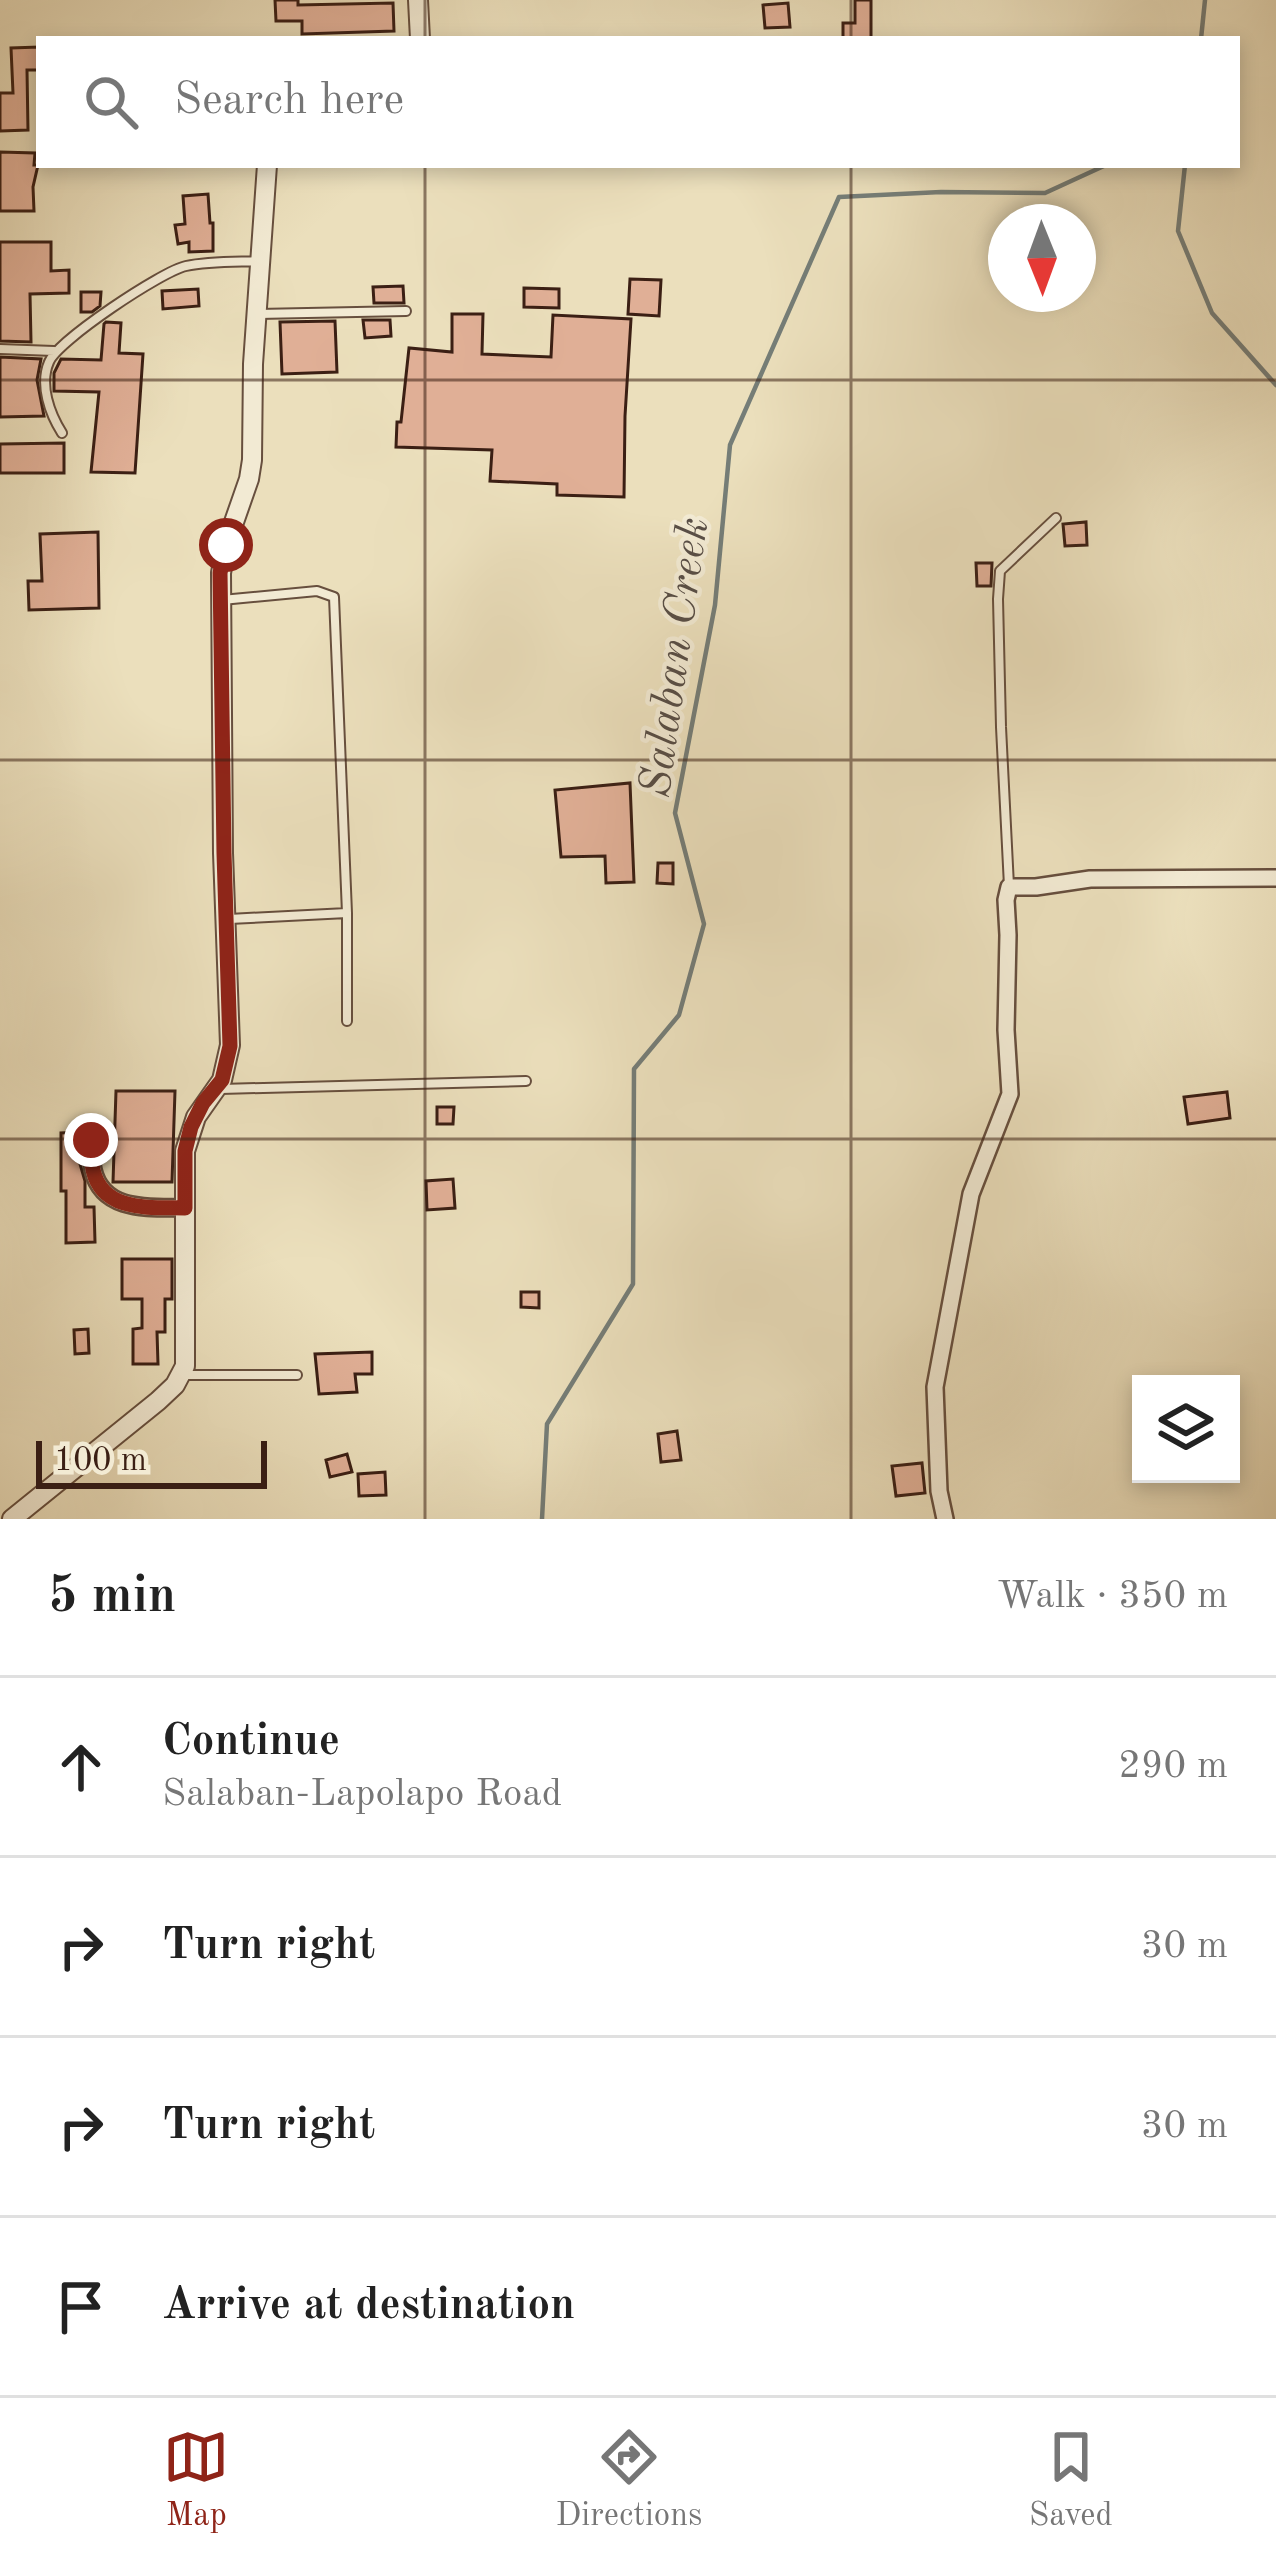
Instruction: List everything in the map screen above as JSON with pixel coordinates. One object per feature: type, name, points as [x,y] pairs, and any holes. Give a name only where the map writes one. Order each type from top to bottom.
[{"type":"street","points":[[418,0],[420,36]]},
{"type":"street","points":[[12,1519],[158,1401],[175,1385],[185,1366],[185,1151],[203,1103],[227,1066],[230,1046],[220,573],[252,460],[253,364],[267,168]]},
{"type":"street","points":[[945,1519],[939,1491],[934,1387],[971,1194],[1010,1094],[1006,1030],[1009,887],[1090,879],[1276,878]]},
{"type":"street","points":[[91,1140],[93,1174],[115,1201],[127,1206],[185,1208]]},
{"type":"lane","points":[[62,433],[48,408],[46,370],[55,351],[144,286],[182,266],[262,260]]},
{"type":"lane","points":[[258,314],[406,311]]},
{"type":"lane","points":[[0,350],[55,351]]},
{"type":"lane","points":[[1009,887],[1000,728],[1000,571],[1056,518]]},
{"type":"lane","points":[[222,600],[317,591],[334,597],[347,1021]]},
{"type":"lane","points":[[225,919],[347,913]]},
{"type":"lane","points":[[216,1089],[526,1081]]},
{"type":"lane","points":[[180,1375],[297,1375]]},
{"type":"building","points":[[275,0],[298,0],[298,5],[393,3],[394,31],[302,34],[302,21],[276,21]]},
{"type":"building","points":[[855,0],[871,0],[871,36],[843,36],[843,23],[855,23]]},
{"type":"building","points":[[788,3],[790,27],[765,28],[763,5]]},
{"type":"building","points":[[36,47],[36,70],[27,70],[28,130],[0,131],[0,93],[13,93],[11,48]]},
{"type":"building","points":[[0,152],[35,153],[34,211],[0,211]]},
{"type":"building","points":[[208,194],[213,251],[189,252],[189,242],[178,244],[175,225],[185,224],[183,196]]},
{"type":"building","points":[[0,242],[51,242],[51,271],[69,270],[69,293],[30,294],[31,342],[0,341]]},
{"type":"building","points":[[630,279],[661,280],[659,316],[628,314]]},
{"type":"building","points":[[403,286],[404,303],[374,303],[373,287]]},
{"type":"building","points":[[524,288],[559,289],[559,308],[524,307]]},
{"type":"building","points":[[198,289],[199,306],[163,309],[162,291]]},
{"type":"building","points":[[81,292],[101,292],[100,306],[81,312]]},
{"type":"building","points":[[452,314],[483,314],[482,354],[551,357],[553,315],[631,319],[624,497],[557,495],[557,484],[490,481],[492,450],[396,447],[409,348],[452,352]]},
{"type":"building","points":[[363,320],[390,320],[391,336],[365,338]]},
{"type":"building","points":[[335,321],[337,372],[282,374],[280,322]]},
{"type":"building","points":[[106,322],[121,323],[119,353],[143,354],[135,473],[91,472],[99,392],[54,391],[54,373],[61,359],[101,360]]},
{"type":"building","points":[[0,357],[41,359],[37,380],[44,416],[0,417]]},
{"type":"building","points":[[64,443],[64,473],[0,473],[0,444]]},
{"type":"building","points":[[1086,522],[1087,545],[1065,546],[1063,524]]},
{"type":"building","points":[[98,532],[99,608],[29,610],[28,581],[42,581],[40,534]]},
{"type":"building","points":[[976,563],[992,563],[991,586],[977,586]]},
{"type":"building","points":[[630,783],[634,882],[606,883],[605,856],[561,857],[555,790]]},
{"type":"building","points":[[658,863],[673,863],[673,884],[657,883]]},
{"type":"building","points":[[116,1091],[175,1091],[172,1182],[113,1182]]},
{"type":"building","points":[[1227,1092],[1230,1118],[1188,1124],[1184,1097]]},
{"type":"building","points":[[437,1107],[454,1107],[453,1124],[437,1124]]},
{"type":"building","points":[[81,1132],[85,1207],[94,1207],[95,1242],[66,1243],[61,1133]]},
{"type":"building","points":[[453,1179],[455,1208],[427,1210],[426,1181]]},
{"type":"building","points":[[122,1259],[172,1259],[172,1299],[165,1299],[165,1332],[157,1332],[158,1364],[133,1364],[133,1329],[142,1328],[142,1299],[122,1299]]},
{"type":"building","points":[[521,1292],[539,1292],[539,1308],[521,1307]]},
{"type":"building","points":[[88,1329],[89,1353],[75,1354],[74,1330]]},
{"type":"building","points":[[372,1352],[372,1374],[355,1374],[357,1392],[319,1394],[315,1354]]},
{"type":"building","points":[[677,1431],[681,1460],[661,1462],[658,1434]]},
{"type":"building","points":[[347,1454],[352,1472],[330,1477],[326,1460]]},
{"type":"building","points":[[922,1463],[925,1493],[896,1496],[892,1466]]},
{"type":"building","points":[[385,1472],[386,1495],[359,1496],[358,1474]]},
{"type":"waterway","name":"Salaban Creek","points":[[1201,36],[1205,0]]},
{"type":"waterway","name":"Salaban Creek","points":[[542,1519],[547,1424],[633,1284],[634,1069],[679,1015],[704,924],[675,813],[715,605],[730,445],[839,197],[1045,193],[1099,168]]},
{"type":"waterway","points":[[1185,168],[1178,231],[1212,313],[1276,385]]},
{"type":"route","points":[[91,1140],[93,1174],[115,1201],[127,1206],[185,1208],[185,1151],[191,1127],[227,1066],[220,573],[226,545]]}]
